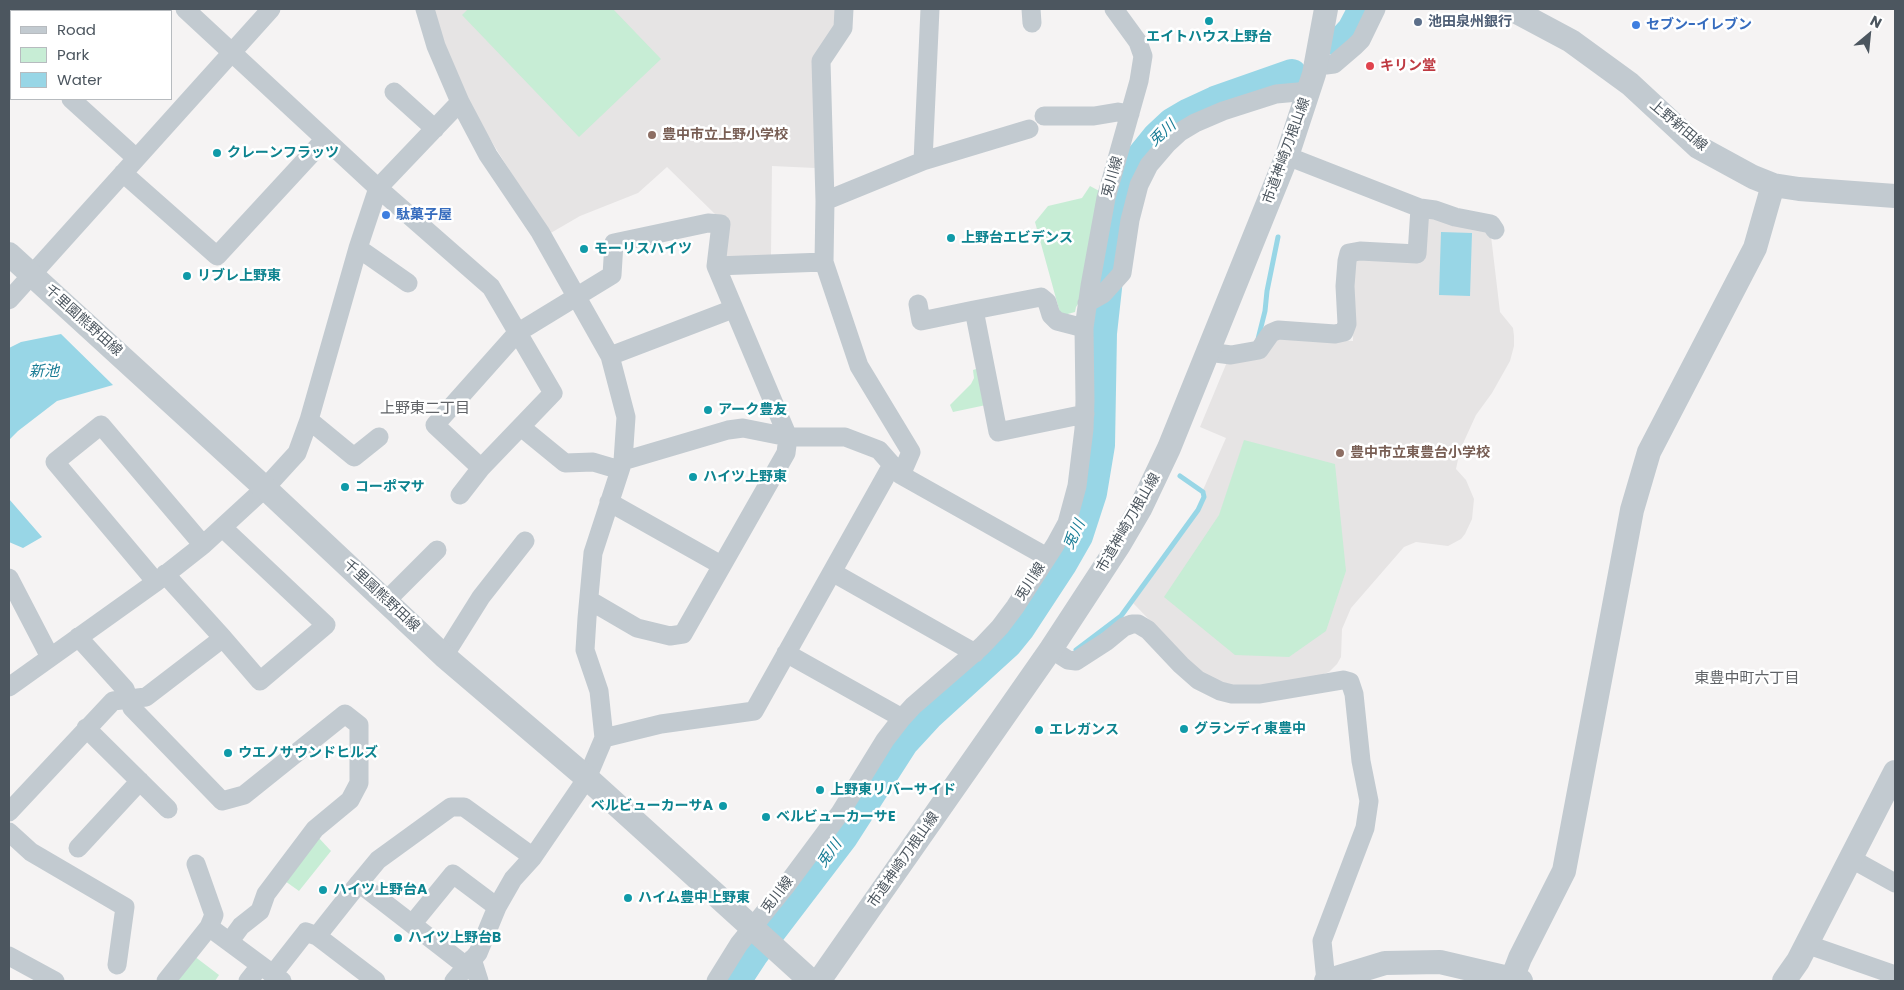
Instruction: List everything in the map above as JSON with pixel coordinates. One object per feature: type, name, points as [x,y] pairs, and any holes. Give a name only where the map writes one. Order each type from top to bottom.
[{"type":"street","points":[[184,9],[378,188],[491,287],[554,393],[481,468],[460,495]]},
{"type":"street","points":[[9,300],[271,9]]},
{"type":"street","points":[[425,9],[436,46],[460,102],[488,155],[540,232],[610,356],[626,417],[621,466],[593,553],[588,600],[585,650],[599,692],[604,738],[587,778],[533,857],[513,879],[497,906],[478,953],[454,981]]},
{"type":"street","points":[[604,738],[661,724],[754,710],[832,572],[897,470],[911,452],[859,366],[824,262],[825,201],[821,61],[843,28],[844,9]]},
{"type":"street","points":[[923,161],[930,9]]},
{"type":"street","name":"兎川線","points":[[716,981],[740,944],[761,935],[856,790],[885,740],[913,706],[975,652],[1008,617],[1067,523],[1075,496],[1082,444],[1084,328],[1095,299],[1105,203],[1141,71],[1143,52],[1114,9]]},
{"type":"street","name":"市道神崎刀根山線","points":[[819,981],[1051,649],[1119,545],[1140,509],[1169,448],[1287,156],[1316,64],[1326,9]]},
{"type":"street","points":[[1316,64],[1330,65],[1343,57],[1361,40],[1376,9]]},
{"type":"street","name":"上野新田線","points":[[1512,9],[1540,15],[1571,41],[1630,84],[1698,147],[1753,177],[1773,185],[1799,189],[1895,196]]},
{"type":"street","points":[[1095,299],[1120,277],[1123,270],[1132,210],[1139,185],[1149,165],[1167,144],[1180,132],[1195,123],[1223,111],[1276,94],[1309,90]]},
{"type":"street","points":[[394,92],[434,129]]},
{"type":"street","points":[[72,100],[136,158]]},
{"type":"street","points":[[9,687],[161,578],[203,545],[265,488],[297,453],[309,420],[358,248],[378,188],[460,102]]},
{"type":"street","points":[[1044,116],[1094,116],[1118,112],[1130,114]]},
{"type":"street","points":[[825,201],[923,161],[1029,130]]},
{"type":"street","points":[[122,173],[217,256],[325,139]]},
{"type":"street","points":[[1287,156],[1420,208],[1490,224],[1494,226],[1495,230]]},
{"type":"street","points":[[1051,649],[1068,660],[1076,661],[1107,641],[1124,627],[1138,624],[1148,630],[1198,680],[1220,691],[1232,694],[1260,694],[1343,680],[1350,682],[1355,701],[1361,761],[1369,801],[1366,828],[1322,941],[1326,981],[1384,963],[1440,962],[1515,980],[1520,958],[1564,871],[1632,510],[1646,461],[1755,248],[1773,185]]},
{"type":"street","points":[[1208,352],[1231,355],[1256,351],[1272,332],[1278,330],[1335,334],[1344,332],[1347,324],[1345,286],[1349,253],[1360,251],[1417,254],[1420,208]]},
{"type":"street","points":[[481,468],[436,425],[517,333],[612,275],[614,243],[708,223],[721,224],[716,266],[788,437],[786,453],[683,634],[670,636],[637,628],[588,600]]},
{"type":"street","points":[[358,248],[408,283]]},
{"type":"street","name":"千里園熊野田線","points":[[9,254],[265,488],[444,656],[587,778],[811,981]]},
{"type":"street","points":[[716,266],[824,262]]},
{"type":"street","points":[[918,304],[921,320],[1041,297],[1047,302],[1052,315],[1057,321],[1084,328]]},
{"type":"street","points":[[610,356],[734,309]]},
{"type":"street","points":[[974,310],[998,432],[1084,414]]},
{"type":"street","points":[[309,420],[354,457],[379,437]]},
{"type":"street","points":[[203,545],[101,425],[55,462],[161,578],[224,638],[260,681],[326,625],[223,528]]},
{"type":"street","points":[[521,427],[565,463],[593,462],[621,466],[728,430],[743,428],[788,437],[845,437],[879,450],[897,470],[1047,557]]},
{"type":"street","points":[[879,450],[897,428]]},
{"type":"street","points":[[609,502],[721,565]]},
{"type":"street","points":[[444,656],[481,597],[525,541]]},
{"type":"street","points":[[386,601],[437,550]]},
{"type":"street","points":[[832,572],[975,652]]},
{"type":"street","points":[[9,578],[50,657]]},
{"type":"street","points":[[78,637],[125,689],[132,708],[222,801],[244,795],[345,714],[359,725],[359,783],[350,800],[315,829],[266,894],[260,911],[241,926],[230,941]]},
{"type":"street","points":[[9,812],[113,701],[146,697],[224,638]]},
{"type":"street","points":[[786,653],[902,718]]},
{"type":"street","points":[[86,728],[168,809]]},
{"type":"street","points":[[1784,981],[1806,944],[1850,858],[1890,795],[1895,772]]},
{"type":"street","points":[[78,848],[140,781]]},
{"type":"street","points":[[317,936],[378,860],[451,807],[464,806],[533,857]]},
{"type":"street","points":[[10,836],[31,852],[125,907],[117,965]]},
{"type":"street","points":[[1850,858],[1895,882]]},
{"type":"street","points":[[166,981],[209,927],[214,915],[196,864]]},
{"type":"street","points":[[413,923],[453,874],[497,906]]},
{"type":"street","points":[[359,883],[469,963],[479,981]]},
{"type":"street","points":[[209,927],[230,941],[271,974]]},
{"type":"street","points":[[248,981],[271,974],[306,932],[317,936],[376,981]]},
{"type":"street","points":[[1806,944],[1895,975]]},
{"type":"street","points":[[9,956],[56,981]]},
{"type":"shaded area","name":"豊中市立上野小学校","points":[[430,9],[839,9],[839,23],[815,58],[815,168],[772,166],[771,255],[720,257],[728,217],[716,215],[667,167],[638,193],[580,216],[549,234],[469,105]]},
{"type":"shaded area","name":"豊中市立東豊台小学校","points":[[1430,215],[1485,227],[1491,236],[1500,312],[1513,328],[1514,346],[1510,361],[1492,393],[1476,415],[1460,450],[1456,469],[1466,480],[1474,499],[1472,519],[1461,539],[1448,546],[1416,542],[1404,547],[1351,608],[1342,629],[1341,657],[1329,672],[1254,687],[1228,685],[1196,668],[1133,603],[1196,515],[1206,497],[1206,493],[1203,490],[1226,438],[1200,427],[1227,362],[1276,337],[1353,341],[1354,260],[1422,259],[1425,218]]},
{"type":"green space","points":[[468,9],[613,9],[661,59],[579,137],[462,15]]},
{"type":"green space","points":[[1090,186],[1103,193],[1081,300],[1075,312],[1064,315],[1060,313],[1035,222],[1048,206],[1082,198]]},
{"type":"green space","points":[[979,368],[986,405],[953,412],[950,405],[971,384],[974,378],[973,370]]},
{"type":"green space","points":[[1244,440],[1335,464],[1346,571],[1326,631],[1289,657],[1235,655],[1164,597],[1219,515]]},
{"type":"green space","points":[[318,837],[331,851],[299,891],[285,881]]},
{"type":"green space","points":[[194,956],[219,975],[215,981],[175,981]]},
{"type":"water","points":[[1441,232],[1472,233],[1470,296],[1439,295]]},
{"type":"water","name":"新池","points":[[61,334],[113,385],[57,401],[9,440],[9,348],[21,342]]},
{"type":"water","points":[[9,499],[42,537],[23,548],[9,542]]},
{"type":"waterway","name":"兎川","points":[[1340,43],[1352,30],[1363,9]]},
{"type":"waterway","name":"兎川","points":[[736,981],[753,955],[843,837],[904,742],[928,716],[1007,644],[1020,628],[1078,536],[1092,493],[1100,445],[1102,333],[1110,261],[1123,196],[1140,158],[1157,137],[1172,123],[1189,113],[1215,101],[1292,74]]},
{"type":"waterway","points":[[1258,339],[1278,237]]},
{"type":"waterway","points":[[1076,650],[1121,616],[1198,510],[1204,497],[1203,492],[1180,476]]},
{"type":"place","name":"エイトハウス上野台","points":[[1209,21]]},
{"type":"place","name":"池田泉州銀行","points":[[1418,22]]},
{"type":"place","name":"セブン-イレブン","points":[[1636,25]]},
{"type":"place","name":"キリン堂","points":[[1370,66]]},
{"type":"place","name":"豊中市立上野小学校","points":[[652,135]]},
{"type":"place","name":"クレーンフラッツ","points":[[217,153]]},
{"type":"place","name":"駄菓子屋","points":[[386,215]]},
{"type":"place","name":"上野台エビデンス","points":[[951,238]]},
{"type":"place","name":"モーリスハイツ","points":[[584,249]]},
{"type":"place","name":"リブレ上野東","points":[[187,276]]},
{"type":"place","name":"アーク豊友","points":[[708,410]]},
{"type":"place","name":"豊中市立東豊台小学校","points":[[1340,453]]},
{"type":"place","name":"ハイツ上野東","points":[[693,477]]},
{"type":"place","name":"コーポマサ","points":[[345,487]]},
{"type":"place","name":"グランディ東豊中","points":[[1184,729]]},
{"type":"place","name":"エレガンス","points":[[1039,730]]},
{"type":"place","name":"ウエノサウンドヒルズ","points":[[228,753]]},
{"type":"place","name":"上野東リバーサイド","points":[[820,790]]},
{"type":"place","name":"ベルビューカーサA","points":[[723,806]]},
{"type":"place","name":"ベルビューカーサE","points":[[766,817]]},
{"type":"place","name":"ハイツ上野台A","points":[[323,890]]},
{"type":"place","name":"ハイム豊中上野東","points":[[628,898]]},
{"type":"place","name":"ハイツ上野台B","points":[[398,938]]},
{"type":"district","name":"上野東二丁目","points":[[425,409]]},
{"type":"district","name":"東豊中町六丁目","points":[[1747,679]]}]
